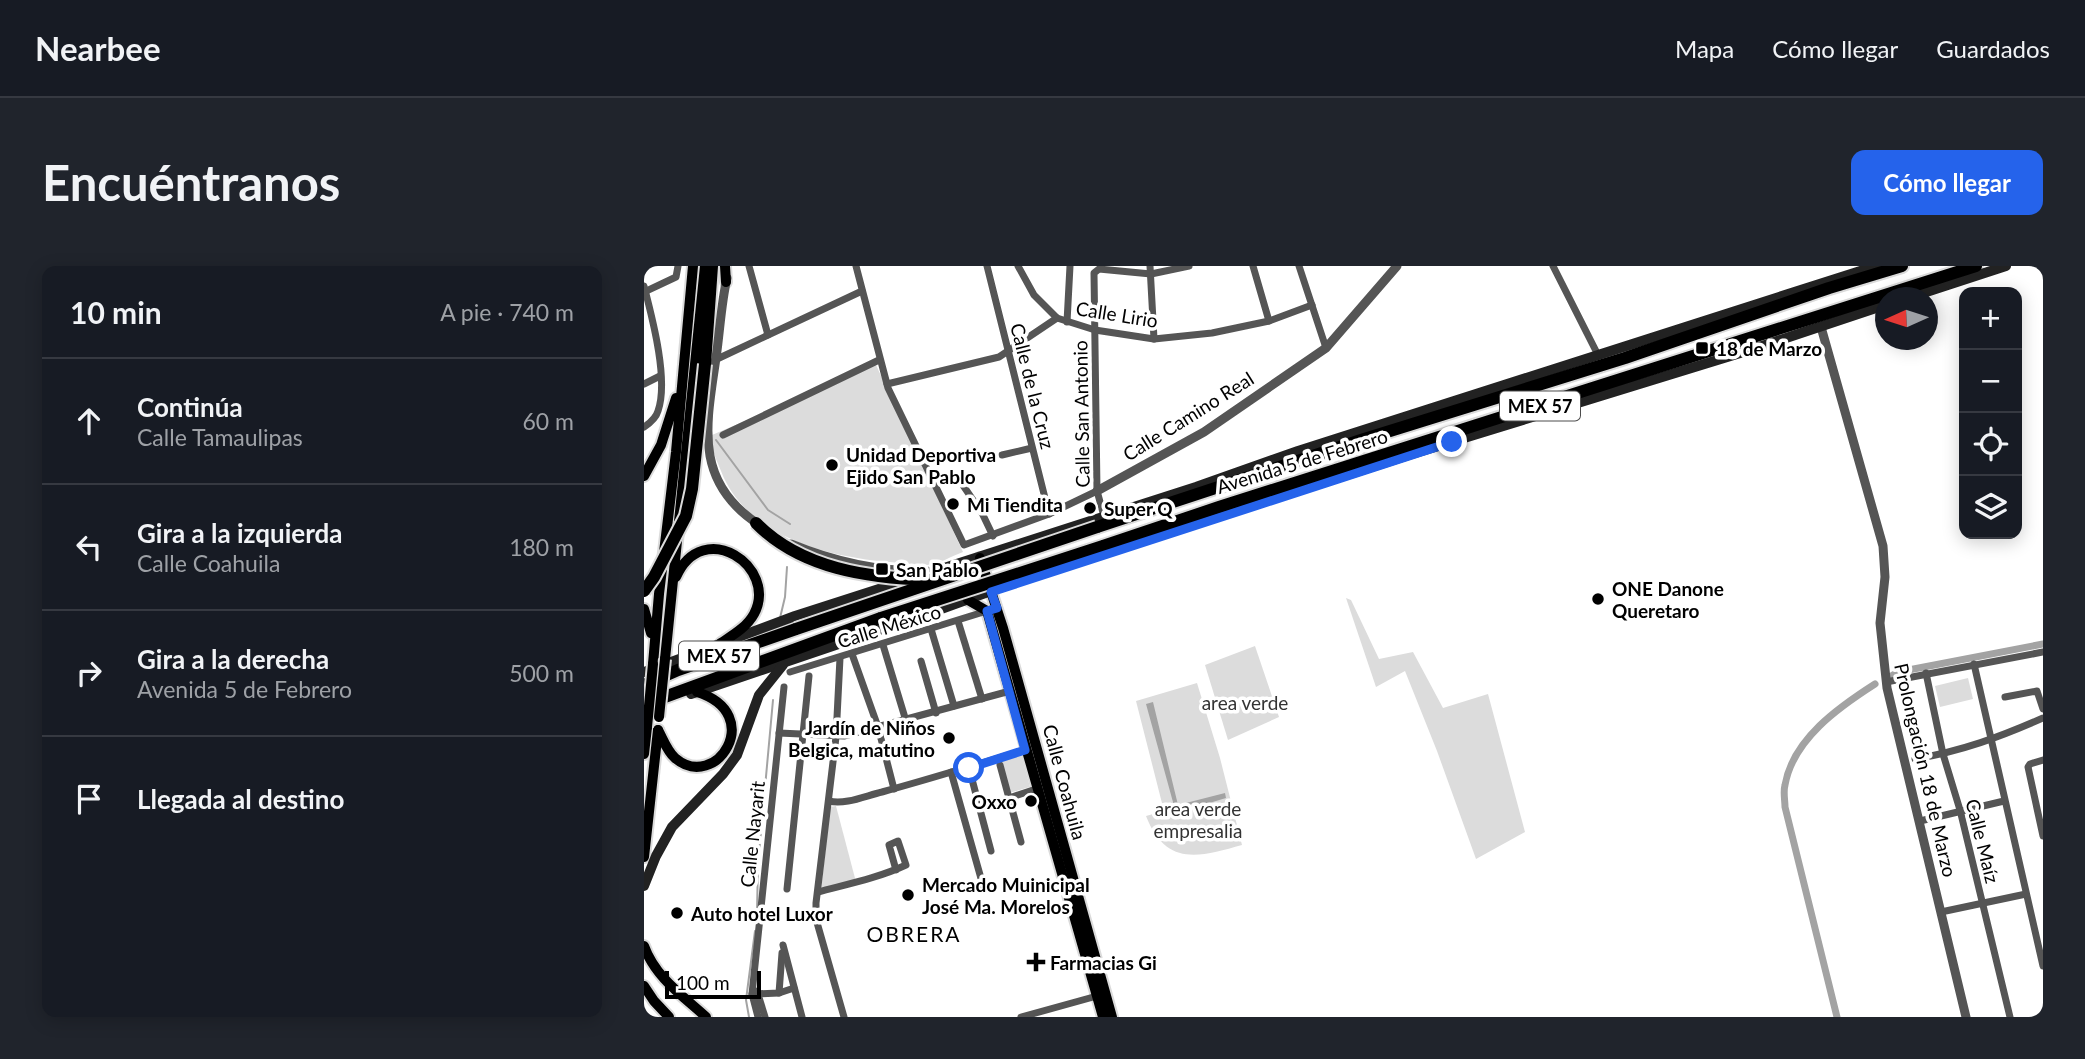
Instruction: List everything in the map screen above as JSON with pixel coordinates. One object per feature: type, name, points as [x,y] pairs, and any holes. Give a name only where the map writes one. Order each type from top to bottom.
[{"type":"highway","points":[[644,591],[686,516],[692,489],[710,362],[712,266]]},
{"type":"highway","name":"Avenida 5 de Febrero","points":[[644,685],[678,670],[935,576],[1101,521],[1625,358],[1829,288],[1902,266]]},
{"type":"highway","name":"Avenida 5 de Febrero","points":[[644,706],[881,618],[1219,507],[1976,266]]},
{"type":"highway","points":[[1382,424],[1436,417]]},
{"type":"highway","points":[[1429,441],[1481,433]]},
{"type":"highway","points":[[1271,470],[1298,451]]},
{"type":"highway","points":[[1255,506],[1303,482]]},
{"type":"highway","points":[[756,523],[770,537],[797,553],[840,569],[886,578],[935,576]]},
{"type":"main road","points":[[644,858],[653,729],[654,664],[693,266]]},
{"type":"main road","points":[[671,600],[705,266]]},
{"type":"main road","points":[[726,282],[727,266]]},
{"type":"main road","name":"Avenida 5 de Febrero","points":[[654,664],[795,616],[935,576],[980,558],[1101,521],[1298,451],[1876,266]]},
{"type":"main road","points":[[1938,288],[2006,266]]},
{"type":"main road","name":"Avenida 5 de Febrero","points":[[644,706],[788,667],[991,592],[1875,308]]},
{"type":"main road","points":[[644,476],[662,445],[669,425],[686,343]]},
{"type":"main road","points":[[654,664],[678,572],[684,562],[697,551],[712,547],[726,550],[742,561],[753,574],[759,589],[753,616],[740,630],[721,643]]},
{"type":"main road","name":"Calle Coahuila","points":[[980,558],[991,592],[992,610],[1025,750],[1103,1017]]},
{"type":"main road","points":[[964,601],[992,610]]},
{"type":"main road","points":[[644,609],[650,627],[659,717],[644,754]]},
{"type":"main road","name":"Calle Coahuila","points":[[992,610],[1112,1017]]},
{"type":"main road","points":[[644,886],[672,827],[723,774],[737,755],[759,695],[788,667]]},
{"type":"main road","points":[[653,729],[675,758],[687,765],[700,766],[715,762],[726,753],[733,737],[732,720],[717,701],[696,692]]},
{"type":"main road","points":[[644,946],[656,970],[706,1017]]},
{"type":"main road","points":[[644,986],[669,1017]]},
{"type":"street","points":[[647,425],[659,411],[660,376],[658,342],[644,290],[676,277],[678,266]]},
{"type":"street","points":[[749,266],[768,335]]},
{"type":"street","points":[[856,266],[887,384]]},
{"type":"street","name":"Calle de la Cruz","points":[[987,266],[1049,514]]},
{"type":"street","points":[[1018,266],[1034,295],[1056,318]]},
{"type":"street","points":[[1068,322],[1070,266]]},
{"type":"street","points":[[1154,339],[1151,270],[1189,266]]},
{"type":"street","points":[[1253,266],[1269,321]]},
{"type":"street","points":[[1299,266],[1326,348]]},
{"type":"street","name":"Calle Camino Real","points":[[887,384],[964,545],[1049,514],[1097,491],[1204,432],[1326,348],[1397,266]]},
{"type":"street","points":[[1553,266],[1598,355]]},
{"type":"street","name":"Calle San Antonio","points":[[1101,521],[1097,491],[1096,270],[1151,270]]},
{"type":"street","points":[[726,282],[710,362],[706,429],[711,466],[718,483],[756,523]]},
{"type":"street","points":[[710,362],[862,291]]},
{"type":"street","name":"Calle Lirio","points":[[887,384],[999,357],[1009,353],[1056,318],[1095,330],[1154,339],[1212,333],[1269,321],[1312,305]]},
{"type":"street","name":"Prolongación 18 de Marzo","points":[[1821,327],[1883,546],[1885,577],[1880,623],[1886,682],[1966,1017]]},
{"type":"street","points":[[723,435],[879,360]]},
{"type":"street","points":[[644,384],[660,376]]},
{"type":"street","points":[[1002,455],[1032,448]]},
{"type":"street","points":[[960,481],[982,513],[993,536]]},
{"type":"street","points":[[964,601],[962,620],[982,699]]},
{"type":"street","name":"Calle México","points":[[788,667],[840,658],[992,610]]},
{"type":"street","points":[[931,629],[954,706]]},
{"type":"street","points":[[883,645],[906,721]]},
{"type":"street","points":[[1886,682],[2043,652]]},
{"type":"street","points":[[852,654],[878,727],[894,789]]},
{"type":"street","points":[[840,658],[836,737],[816,919],[844,1017]]},
{"type":"street","points":[[921,661],[936,713]]},
{"type":"street","points":[[1974,664],[2043,966]]},
{"type":"street","name":"Calle Maíz","points":[[1926,673],[2010,1017]]},
{"type":"street","points":[[787,889],[809,676]]},
{"type":"street","name":"Calle Nayarit","points":[[758,1017],[753,985],[784,687]]},
{"type":"street","points":[[779,733],[836,737],[906,721],[1010,691]]},
{"type":"street","points":[[2005,697],[2037,691],[2043,709]]},
{"type":"street","points":[[1915,759],[1990,741],[2043,718]]},
{"type":"street","points":[[829,801],[837,803],[894,789],[1025,750]]},
{"type":"street","points":[[2043,761],[2028,767],[2043,836]]},
{"type":"street","points":[[1000,765],[1021,842]]},
{"type":"street","points":[[969,768],[990,851]]},
{"type":"street","points":[[951,772],[984,888]]},
{"type":"street","points":[[1009,798],[1036,789]]},
{"type":"street","points":[[1920,821],[2004,801]]},
{"type":"street","points":[[818,892],[896,870],[906,865],[900,842],[890,844],[896,870]]},
{"type":"street","points":[[1941,912],[2025,894]]},
{"type":"street","points":[[779,993],[783,945],[802,1017]]},
{"type":"street","points":[[755,994],[779,993],[794,988]]},
{"type":"street","name":"Calle Nayarit","points":[[755,994],[765,1017]]},
{"type":"street","points":[[1021,1017],[1097,996]]},
{"type":"green space","points":[[876,365],[963,552],[936,563],[918,565],[841,555],[791,539],[749,512],[733,493],[714,453],[712,435]]},
{"type":"green space","points":[[1346,598],[1351,600],[1379,659],[1413,652],[1443,708],[1488,694],[1525,832],[1476,859],[1405,671],[1376,687]]},
{"type":"green space","name":"area verde","points":[[1255,646],[1279,717],[1228,740],[1205,665]]},
{"type":"green space","points":[[1968,678],[1973,699],[1940,707],[1935,686]]},
{"type":"green space","name":"area verde empresalia","points":[[1197,683],[1242,845],[1198,855],[1174,851],[1163,844],[1146,816],[1164,811],[1136,701]]},
{"type":"green space","points":[[1021,754],[1030,787],[1009,793],[1000,760]]},
{"type":"green space","points":[[836,806],[856,882],[821,892],[830,807]]},
{"type":"shaded area","points":[[1153,702],[1178,805],[1225,793],[1226,798],[1176,813],[1146,704]]},
{"type":"waterway","points":[[716,440],[768,510],[790,524]]},
{"type":"waterway","points":[[780,618],[787,567]]},
{"type":"waterway","points":[[1888,678],[1898,672],[2043,644]]},
{"type":"waterway","points":[[1837,1017],[1785,807],[1784,788],[1797,753],[1807,739],[1833,714],[1875,684]]},
{"type":"waterway","points":[[757,911],[758,864],[773,700]]},
{"type":"waterway","points":[[749,1017],[746,1000],[755,931]]},
{"type":"place","name":"18 de Marzo","points":[[1702,348]]},
{"type":"place","name":"Unidad Deportiva Ejido San Pablo","points":[[832,465]]},
{"type":"place","name":"Mi Tiendita","points":[[953,504]]},
{"type":"place","name":"Super Q","points":[[1090,508]]},
{"type":"place","name":"San Pablo","points":[[882,569]]},
{"type":"place","name":"ONE Danone Queretaro","points":[[1598,599]]},
{"type":"place","name":"Jardín de Niños Belgica, matutino","points":[[949,738]]},
{"type":"place","name":"Oxxo","points":[[1031,801]]},
{"type":"place","name":"Mercado Muinicipal José Ma. Morelos","points":[[908,895]]},
{"type":"place","name":"Auto hotel Luxor","points":[[677,913]]},
{"type":"place","name":"Farmacias Gi","points":[[1036,962]]},
{"type":"district","name":"OBRERA","points":[[914,933]]},
{"type":"route","points":[[969,768],[1025,750],[987,611],[997,608],[991,592],[1024,579],[1452,442]]}]
